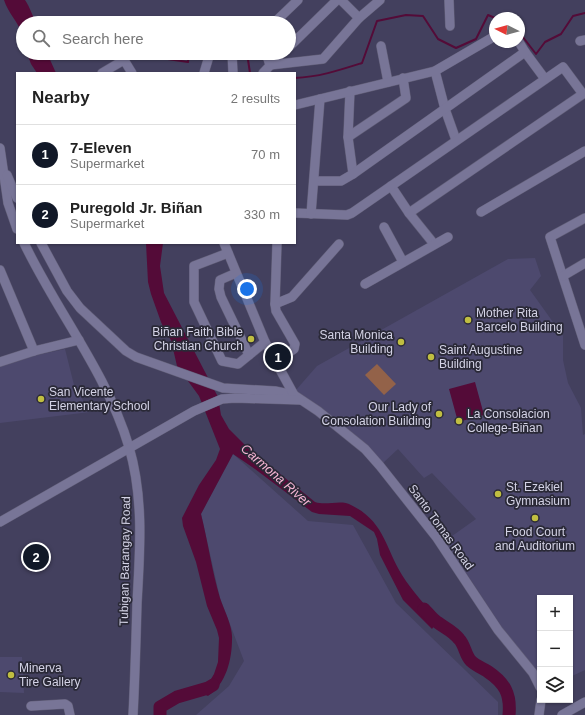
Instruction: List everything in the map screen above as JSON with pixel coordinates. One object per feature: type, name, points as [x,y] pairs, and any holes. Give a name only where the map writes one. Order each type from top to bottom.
[{"type":"street","points":[[281,16],[298,0]]},
{"type":"street","points":[[296,39],[337,0]]},
{"type":"street","points":[[341,0],[359,18]]},
{"type":"street","points":[[266,70],[323,59],[359,18],[380,0]]},
{"type":"street","points":[[449,0],[450,26]]},
{"type":"street","points":[[296,105],[435,71],[489,40]]},
{"type":"street","points":[[381,46],[388,82]]},
{"type":"street","points":[[523,48],[545,79]]},
{"type":"street","points":[[314,182],[341,181],[353,174],[525,52]]},
{"type":"street","points":[[104,72],[124,60],[131,72]]},
{"type":"street","points":[[204,72],[208,60]]},
{"type":"street","points":[[232,60],[233,72]]},
{"type":"street","points":[[266,70],[275,60]]},
{"type":"street","points":[[296,213],[347,215],[563,66],[583,94],[409,214]]},
{"type":"street","points":[[435,71],[445,109],[456,140]]},
{"type":"street","points":[[348,137],[406,98],[403,78]]},
{"type":"street","points":[[350,91],[348,137],[353,174]]},
{"type":"street","points":[[311,214],[320,99]]},
{"type":"street","points":[[0,148],[8,203],[16,226]]},
{"type":"street","points":[[481,212],[584,155]]},
{"type":"street","points":[[3,166],[14,182],[16,193]]},
{"type":"street","points":[[391,186],[409,214],[434,244]]},
{"type":"street","points":[[585,218],[550,237],[585,345]]},
{"type":"street","points":[[384,227],[403,262]]},
{"type":"street","points":[[365,284],[448,237]]},
{"type":"street","name":"Tubigan Barangay Road","points":[[25,244],[110,398],[129,447],[137,485],[140,510],[139,578],[133,715]]},
{"type":"street","points":[[42,244],[67,291],[80,308],[126,351],[136,357],[223,388],[275,391],[298,397]]},
{"type":"street","points":[[224,244],[266,342],[298,397]]},
{"type":"street","points":[[277,361],[294,349],[296,344],[276,311],[275,304],[278,244]]},
{"type":"street","points":[[275,304],[292,297],[339,244]]},
{"type":"street","points":[[228,253],[194,266],[194,302],[222,361],[238,364],[266,342]]},
{"type":"street","points":[[563,276],[585,263]]},
{"type":"street","points":[[0,270],[34,351]]},
{"type":"street","points":[[236,273],[220,280],[219,289],[221,298],[249,355]]},
{"type":"street","points":[[576,316],[585,311]]},
{"type":"street","points":[[0,362],[34,351],[79,340]]},
{"type":"street","points":[[0,522],[129,447],[194,411],[222,398],[298,397]]},
{"type":"street","name":"Santo Tomas Road","points":[[298,397],[318,411],[372,455],[437,538],[498,630],[533,673],[537,681]]},
{"type":"street","points":[[562,715],[585,702]]},
{"type":"street","points":[[539,715],[541,703]]},
{"type":"street","points":[[31,706],[65,704],[68,706],[70,715]]},
{"type":"shaded area","name":"La Consolacion College-Biñan","points":[[535,258],[541,276],[530,290],[563,336],[563,360],[568,383],[581,408],[583,435],[585,434],[585,670],[573,676],[573,595],[537,595],[537,674],[503,629],[445,541],[476,519],[432,473],[424,478],[398,449],[383,463],[301,396],[296,390],[317,366],[508,259]]},
{"type":"shaded area","name":"San Vicente Elementary School","points":[[65,349],[74,385],[90,412],[0,423],[0,363]]},
{"type":"shaded area","points":[[377,364],[396,384],[384,395],[365,375]]},
{"type":"shaded area","points":[[233,454],[308,521],[353,525],[396,603],[498,702],[498,715],[196,715],[229,686],[244,661],[220,598],[201,514]]},
{"type":"shaded area","name":"Minerva Tire Gallery","points":[[0,657],[22,657],[24,693],[0,692]]},
{"type":"water","points":[[4,0],[25,0],[33,16],[16,16],[16,22]]},
{"type":"water","points":[[30,60],[50,60],[56,72],[36,72]]},
{"type":"water","points":[[146,244],[163,244],[160,266],[164,293],[218,397],[221,415],[229,429],[249,449],[315,502],[347,503],[362,511],[377,527],[396,565],[406,581],[438,620],[432,629],[403,600],[380,555],[374,532],[350,516],[319,514],[312,512],[233,454],[201,514],[217,588],[231,629],[231,655],[224,678],[214,691],[208,696],[198,691],[208,684],[214,674],[218,662],[219,638],[207,606],[196,562],[183,526],[182,518],[199,485],[216,460],[220,449],[199,396],[177,366],[171,340],[161,322],[148,282]]},
{"type":"water","points":[[475,382],[484,415],[458,422],[449,389]]},
{"type":"waterway","points":[[525,40],[536,54],[545,42],[561,34],[573,16],[585,13]]},
{"type":"waterway","points":[[296,78],[321,75],[362,63],[377,21],[406,15],[423,16],[438,39],[456,48],[476,39],[489,15]]},
{"type":"waterway","points":[[174,60],[188,62],[188,60]]},
{"type":"waterway","points":[[248,60],[250,72]]},
{"type":"waterway","name":"Carmona River","points":[[424,609],[435,621],[457,636],[463,644],[467,656],[474,664],[487,671],[498,680],[508,695],[509,715]]},
{"type":"waterway","points":[[160,715],[160,707],[177,697],[208,688],[213,685]]},
{"type":"place","name":"Mother Rita Barcelo Building","points":[[468,320]]},
{"type":"place","name":"Biñan Faith Bible Christian Church","points":[[251,339]]},
{"type":"place","name":"Santa Monica Building","points":[[401,342]]},
{"type":"place","name":"7-Eleven","points":[[278,357]]},
{"type":"place","name":"Saint Augustine Building","points":[[431,357]]},
{"type":"place","name":"San Vicente Elementary School","points":[[41,399]]},
{"type":"place","name":"Our Lady of Consolation Building","points":[[439,414]]},
{"type":"place","name":"La Consolacion College-Biñan","points":[[459,421]]},
{"type":"place","name":"St. Ezekiel Gymnasium","points":[[498,494]]},
{"type":"place","name":"Food Court and Auditorium","points":[[535,518]]},
{"type":"place","name":"Puregold Jr. Biñan","points":[[36,557]]},
{"type":"place","name":"Minerva Tire Gallery","points":[[11,675]]}]
